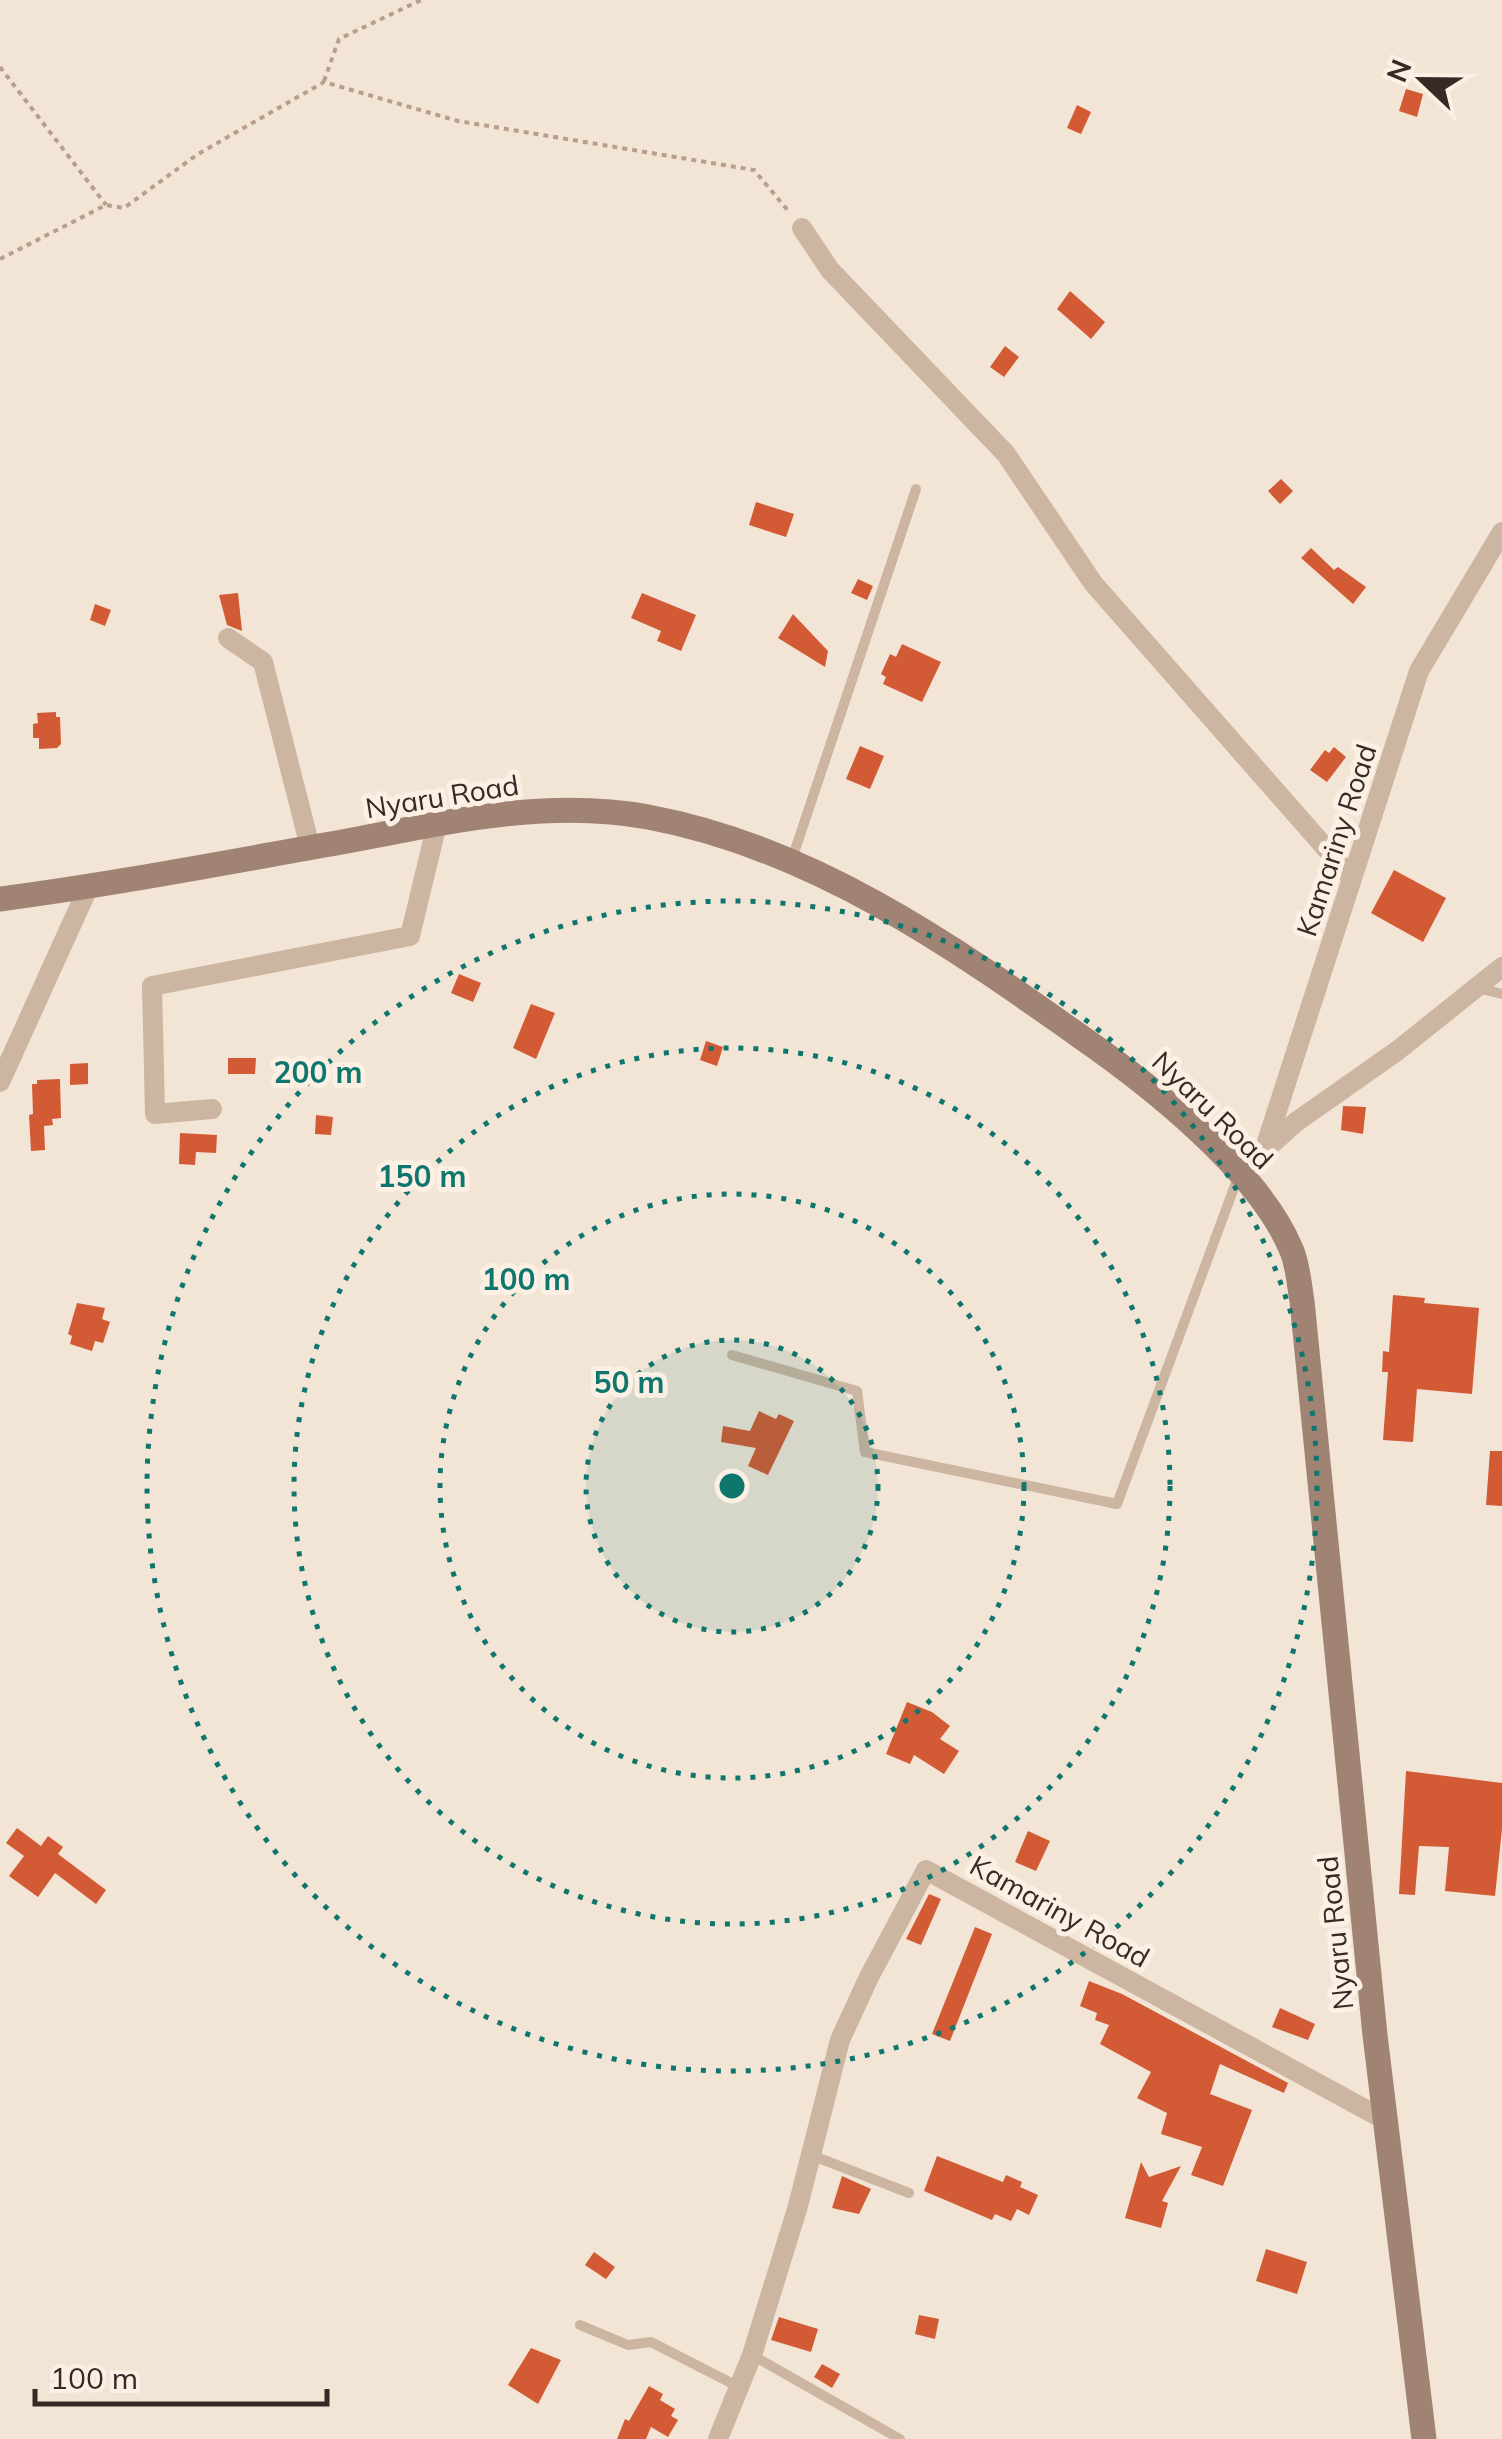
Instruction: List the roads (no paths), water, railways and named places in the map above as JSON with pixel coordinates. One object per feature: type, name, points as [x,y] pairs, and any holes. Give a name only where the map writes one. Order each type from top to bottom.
[{"type":"main road","name":"Nyaru Road","points":[[0,898],[88,888],[482,816],[560,810],[647,817],[724,836],[830,879],[954,947],[1132,1073],[1240,1171],[1270,1210],[1292,1251],[1302,1300],[1386,2120],[1424,2439]]},
{"type":"street","points":[[802,228],[830,270],[1006,454],[1093,583],[1352,878]]},
{"type":"street","name":"Kamariny Road","points":[[1264,1151],[1419,671],[1502,532]]},
{"type":"street","points":[[228,638],[263,662],[310,847]]},
{"type":"street","points":[[212,1109],[155,1114],[152,986],[410,936],[437,824]]},
{"type":"street","points":[[0,1082],[88,888]]},
{"type":"street","points":[[1240,1171],[1296,1122],[1396,1051],[1502,967]]},
{"type":"street","name":"Kamariny Road","points":[[718,2439],[752,2355],[798,2206],[840,2040],[926,1870],[1386,2120]]},
{"type":"lane","points":[[791,863],[916,489]]},
{"type":"lane","points":[[1476,988],[1502,994]]},
{"type":"lane","points":[[732,1355],[857,1391],[865,1452],[1117,1504],[1240,1171]]},
{"type":"lane","points":[[810,2155],[909,2193]]},
{"type":"lane","points":[[580,2325],[628,2345],[652,2342],[739,2387]]},
{"type":"lane","points":[[752,2355],[900,2439]]}]
